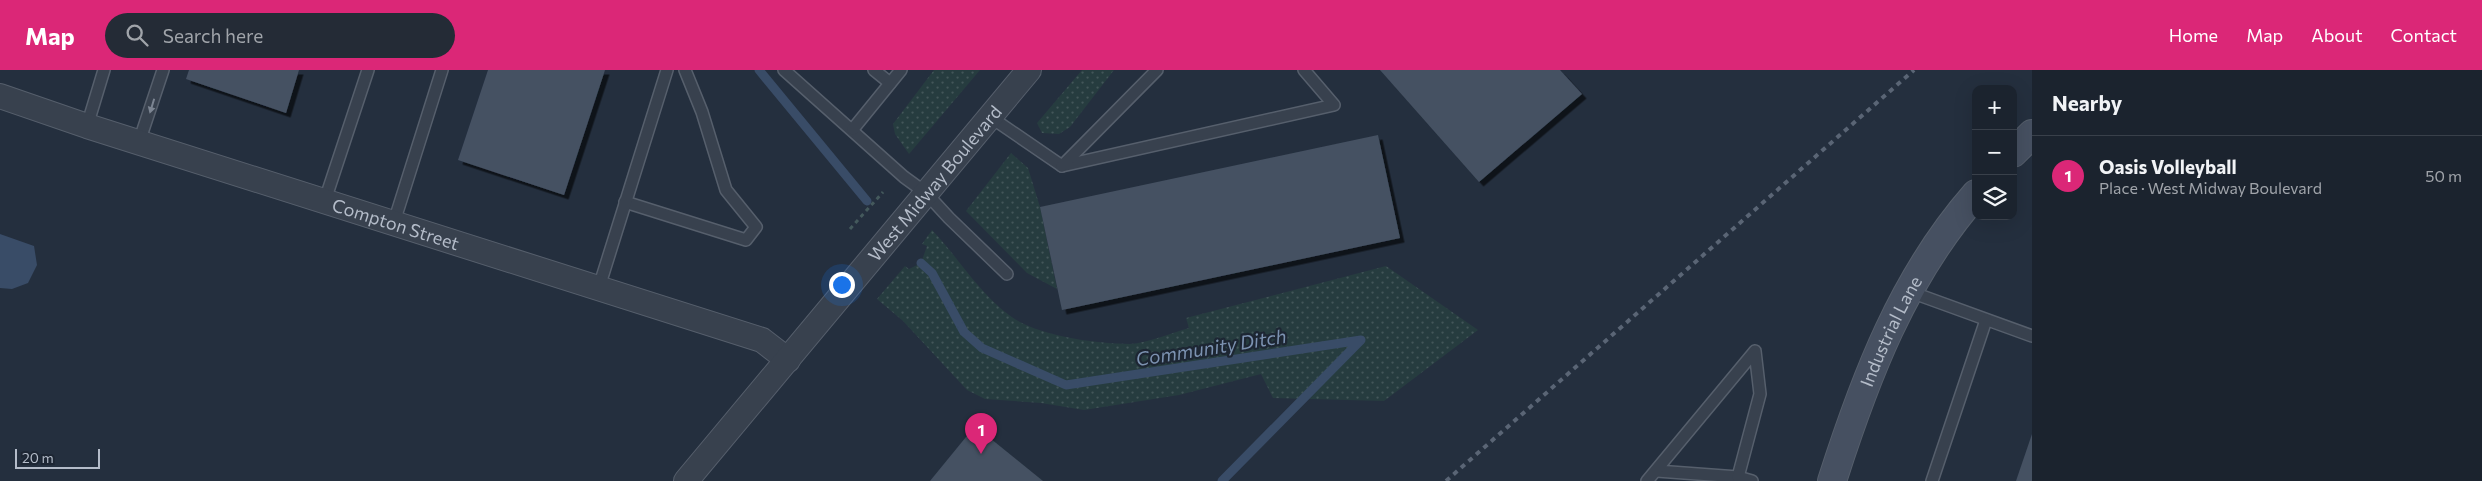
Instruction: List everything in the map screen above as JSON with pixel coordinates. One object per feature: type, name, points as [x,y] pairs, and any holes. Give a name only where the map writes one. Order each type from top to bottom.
[{"type":"street","name":"West Midway Boulevard","points":[[686,481],[1029,70]]},
{"type":"street","name":"Compton Street","points":[[0,96],[87,126],[762,340],[788,360]]},
{"type":"street","points":[[2017,149],[2032,134]]},
{"type":"street","name":"Industrial Lane","points":[[1832,481],[1853,416],[1881,344],[1908,291],[1941,240],[1972,199]]},
{"type":"lane","points":[[87,126],[104,70]]},
{"type":"lane","points":[[140,142],[163,70]]},
{"type":"lane","points":[[325,200],[368,70]]},
{"type":"lane","points":[[394,222],[442,70]]},
{"type":"lane","points":[[599,287],[667,70]]},
{"type":"lane","points":[[625,202],[746,240],[756,227],[726,190],[702,112],[685,70]]},
{"type":"lane","points":[[784,70],[853,129],[904,177],[926,193],[1007,274]]},
{"type":"lane","points":[[874,70],[890,83]]},
{"type":"lane","points":[[853,129],[901,70]]},
{"type":"lane","points":[[1062,166],[1157,70]]},
{"type":"lane","points":[[989,116],[1062,166],[1334,105],[1304,70]]},
{"type":"lane","points":[[1908,291],[2032,336]]},
{"type":"lane","points":[[1932,481],[1986,320]]},
{"type":"lane","points":[[1647,481],[1755,351],[1760,394],[1738,477]]},
{"type":"lane","points":[[1657,470],[1738,477],[1752,481]]},
{"type":"path","points":[[850,229],[883,192]]},
{"type":"green space","points":[[934,70],[980,70],[909,154],[895,134],[893,124]]},
{"type":"green space","points":[[1082,70],[1114,70],[1070,127],[1059,134],[1042,133],[1037,123]]},
{"type":"green space","points":[[1011,153],[1028,168],[1040,207],[1057,289],[1027,273],[966,211]]},
{"type":"green space","points":[[932,230],[978,285],[1009,315],[1034,328],[1067,337],[1116,344],[1144,342],[1189,328],[1186,318],[1386,266],[1478,330],[1384,401],[1273,398],[1261,374],[1179,395],[1084,410],[1041,403],[985,399],[967,390],[903,321],[877,299],[905,266],[909,269],[921,263],[927,246],[922,244]]},
{"type":"water","points":[[0,234],[34,246],[37,265],[28,283],[12,289],[0,288]]},
{"type":"building","points":[[189,70],[299,70],[286,113],[186,79]]},
{"type":"building","points":[[488,70],[605,70],[564,195],[458,160]]},
{"type":"building","points":[[1380,70],[1560,70],[1582,94],[1479,182]]},
{"type":"building","points":[[1378,135],[1400,238],[1062,310],[1040,207]]},
{"type":"building","points":[[975,426],[1043,481],[930,481]]},
{"type":"building","points":[[2032,434],[2032,481],[2016,481]]},
{"type":"waterway","name":"Community Ditch","points":[[759,70],[867,201]]},
{"type":"waterway","name":"Community Ditch","points":[[921,263],[932,273],[964,332],[982,348],[1066,385],[1361,340],[1222,481]]},
{"type":"railway","points":[[1446,481],[1914,70]]},
{"type":"place","name":"Oasis Volleyball","points":[[981,454]]}]
